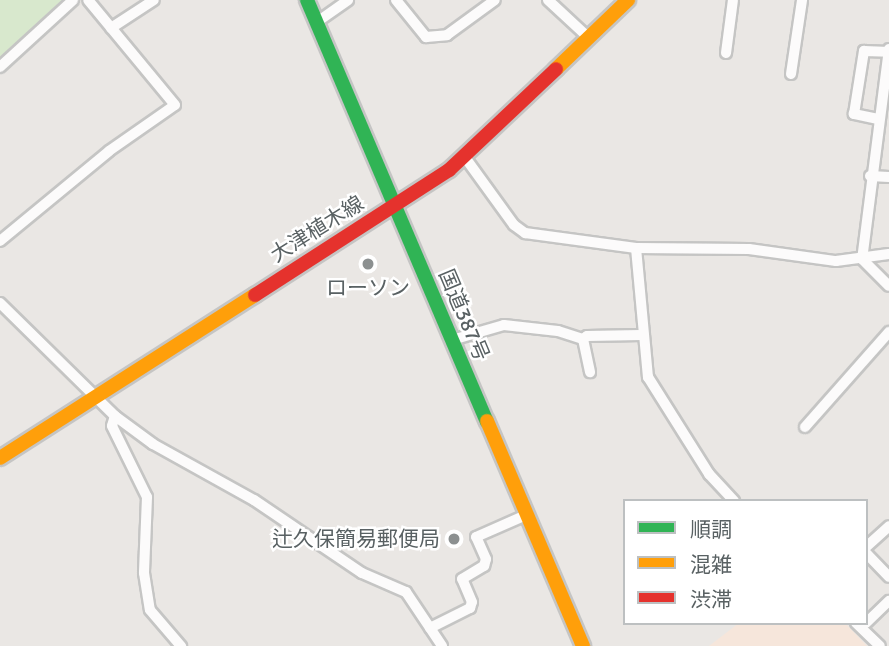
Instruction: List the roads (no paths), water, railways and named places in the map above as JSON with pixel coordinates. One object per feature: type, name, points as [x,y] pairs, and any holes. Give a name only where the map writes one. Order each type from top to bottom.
[{"type":"main road","name":"国道387号","points":[[307,0],[583,646]]},
{"type":"main road","name":"大津植木線","points":[[0,458],[395,205],[464,156],[628,0]]},
{"type":"street","points":[[0,67],[73,0]]},
{"type":"street","points":[[0,241],[109,151],[176,105],[88,0]]},
{"type":"street","points":[[109,26],[142,0]]},
{"type":"street","points":[[109,26],[154,0]]},
{"type":"street","points":[[317,22],[348,0]]},
{"type":"street","points":[[396,0],[426,37],[447,35],[495,0]]},
{"type":"street","points":[[548,0],[589,38]]},
{"type":"street","points":[[726,52],[733,0]]},
{"type":"street","points":[[791,74],[802,0]]},
{"type":"street","points":[[862,259],[870,176],[882,116],[889,51],[870,48],[864,51],[854,114],[882,116]]},
{"type":"street","points":[[464,156],[519,230],[636,248],[749,249],[836,261],[889,254]]},
{"type":"street","points":[[870,176],[889,177]]},
{"type":"street","points":[[636,248],[641,335],[648,377],[709,474],[732,499]]},
{"type":"street","points":[[862,259],[889,286]]},
{"type":"street","points":[[0,303],[114,416],[362,573],[406,592],[442,646]]},
{"type":"street","points":[[452,340],[504,325],[558,331],[583,340]]},
{"type":"street","points":[[805,427],[889,331]]},
{"type":"street","points":[[583,340],[587,336],[641,335]]},
{"type":"street","points":[[583,340],[590,372]]},
{"type":"street","points":[[114,416],[112,426],[147,497],[145,573],[150,610],[181,646]]},
{"type":"street","points":[[430,628],[470,608],[472,602],[462,579],[484,566],[486,559],[476,537],[526,515]]},
{"type":"street","points":[[868,545],[889,526]]},
{"type":"street","points":[[868,555],[889,577]]},
{"type":"street","points":[[868,620],[889,601]]},
{"type":"street","points":[[864,625],[880,646]]},
{"type":"place","name":"ローソン","points":[[368,264]]},
{"type":"place","name":"辻久保簡易郵便局","points":[[454,539]]}]
